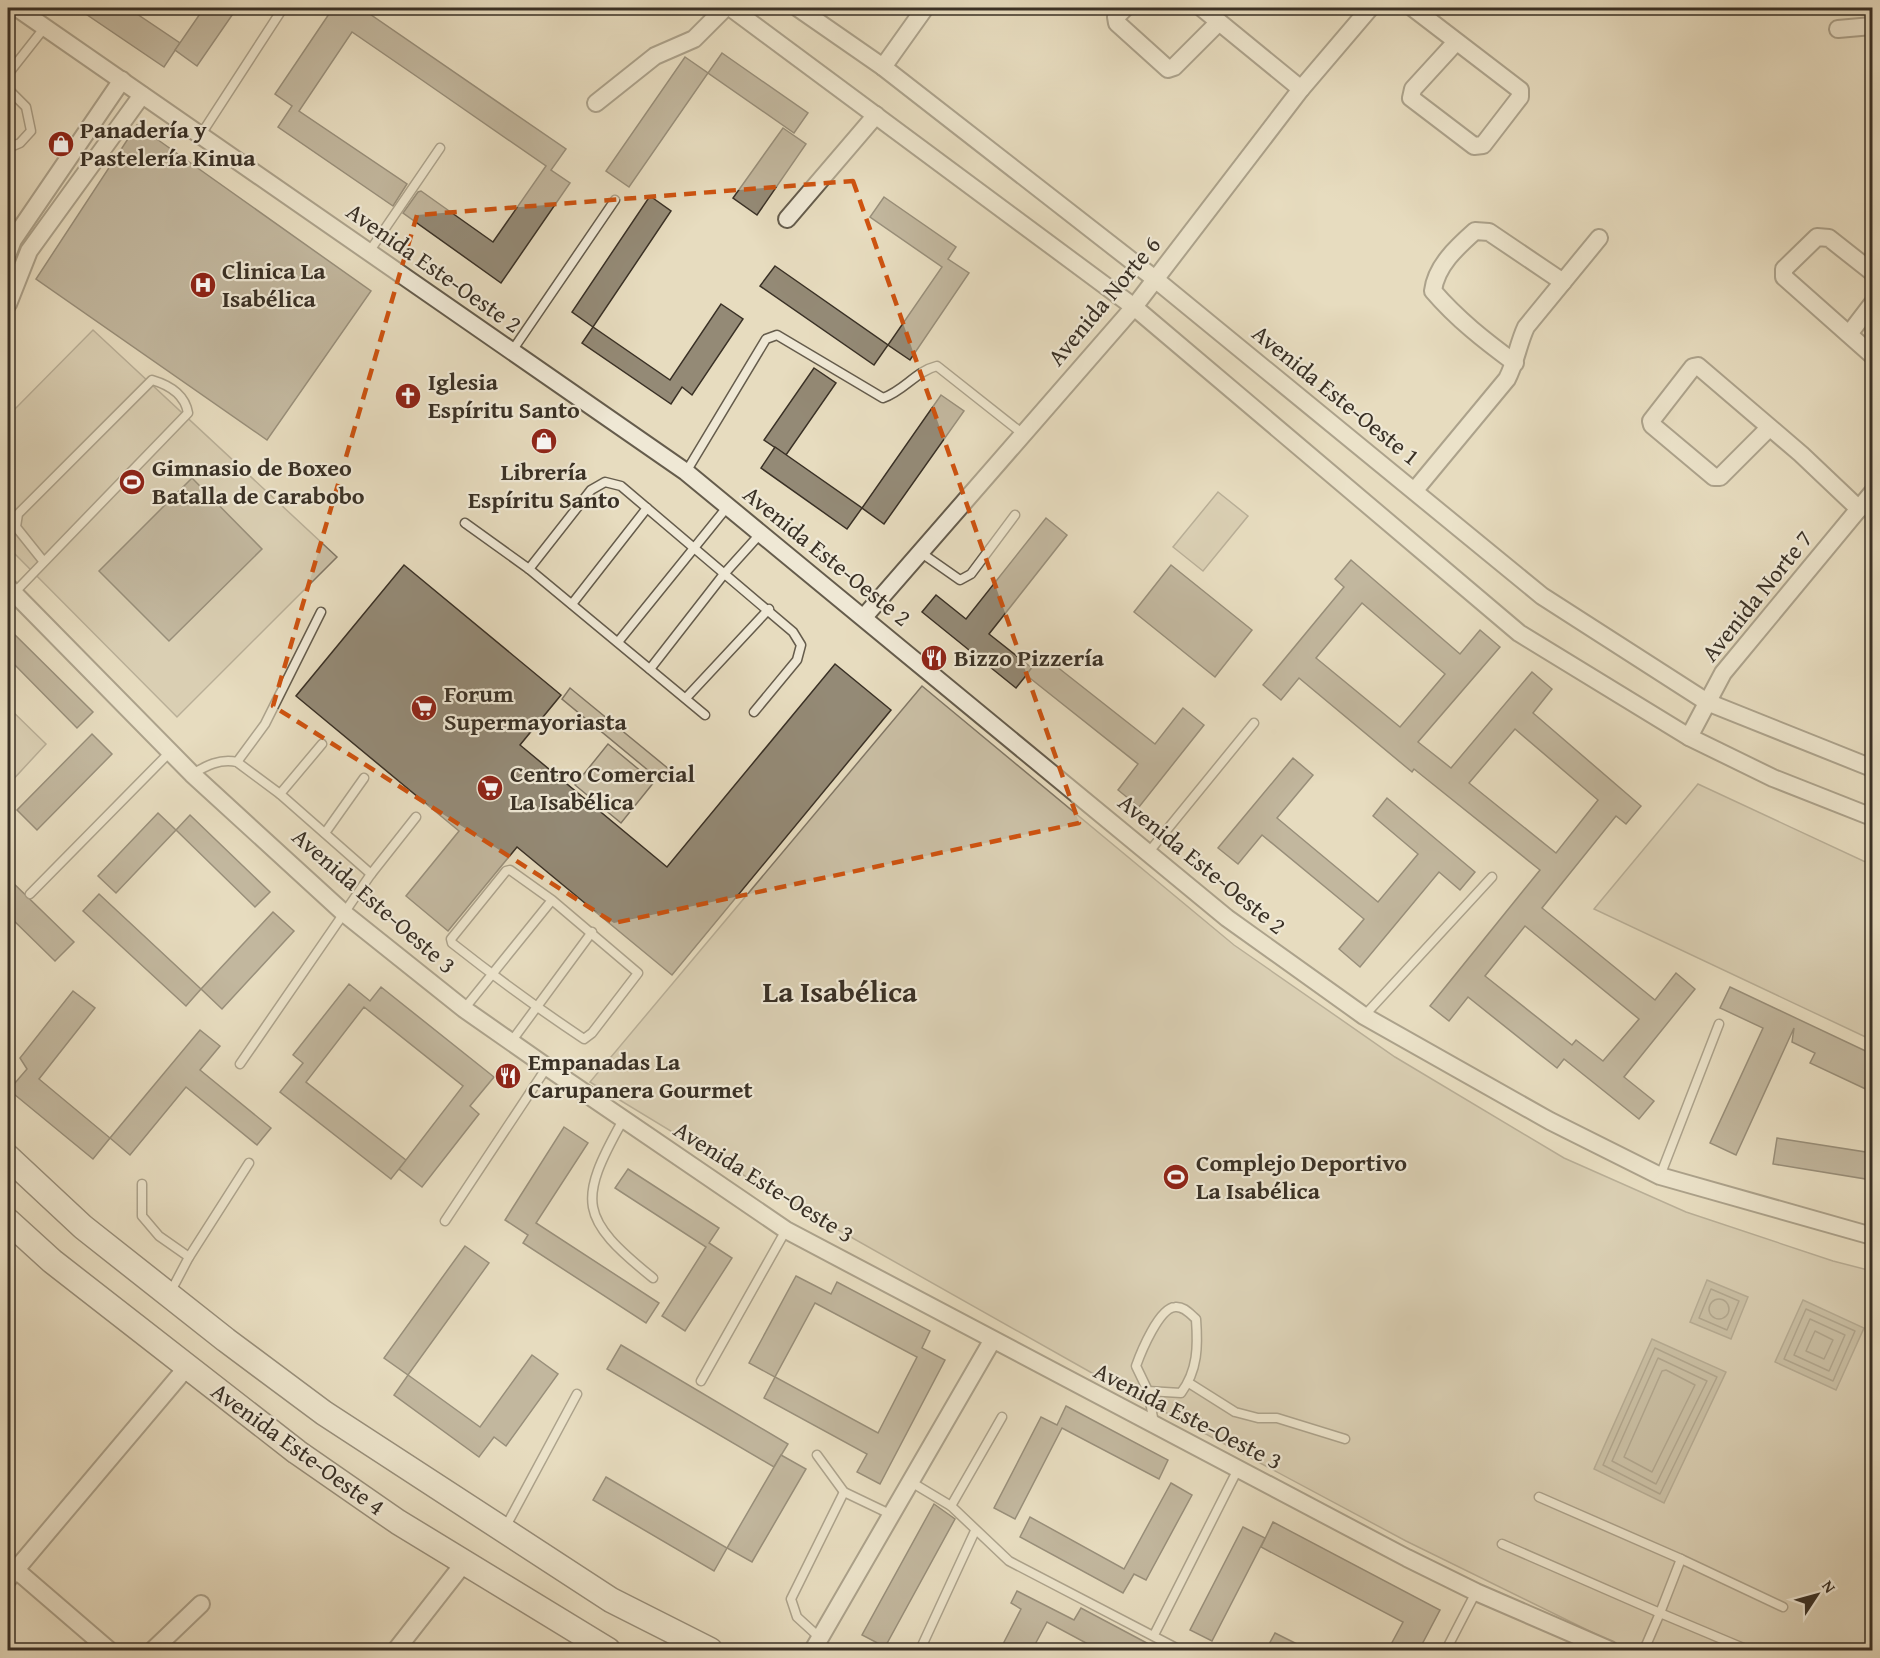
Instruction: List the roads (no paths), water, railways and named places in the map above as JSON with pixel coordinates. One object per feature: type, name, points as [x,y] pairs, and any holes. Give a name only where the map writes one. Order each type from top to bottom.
[{"type":"main road","points":[[8,1157],[83,1227],[324,1413],[611,1600],[710,1650]]},
{"type":"main road","name":"Avenida Este-Oeste 4","points":[[8,1221],[52,1261],[297,1452],[398,1522],[608,1650]]},
{"type":"street","name":"Avenida Este-Oeste 2","points":[[17,8],[686,472],[1227,918],[1364,1016],[1550,1121],[1660,1176],[1872,1236]]},
{"type":"street","points":[[596,103],[655,56],[694,39],[725,8]]},
{"type":"street","points":[[731,8],[1134,307],[1519,633],[1689,737],[1773,778],[1872,817]]},
{"type":"street","name":"Avenida Este-Oeste 1","points":[[798,8],[883,68],[1155,279],[1542,596],[1707,702],[1872,768]]},
{"type":"street","points":[[883,68],[925,8]]},
{"type":"street","points":[[1125,8],[1116,17],[1117,23],[1168,69],[1174,67],[1218,23]]},
{"type":"street","points":[[1202,8],[1301,89]]},
{"type":"street","name":"Avenida Norte 6","points":[[864,617],[1134,307],[1301,89],[1370,8]]},
{"type":"street","points":[[1413,8],[1520,90],[1520,97],[1483,145],[1474,146],[1411,98],[1413,89],[1456,42]]},
{"type":"street","points":[[1838,29],[1872,26]]},
{"type":"street","points":[[8,253],[13,240],[122,80]]},
{"type":"street","points":[[8,304],[30,250],[142,95]]},
{"type":"street","points":[[787,219],[876,115]]},
{"type":"street","points":[[1515,363],[1479,337],[1449,309],[1433,291],[1434,279],[1456,248],[1475,231],[1489,232],[1563,282]]},
{"type":"street","points":[[1872,272],[1828,238],[1817,237],[1784,269],[1784,277],[1872,355]]},
{"type":"street","points":[[1414,490],[1507,379],[1515,363],[1520,340],[1526,327],[1599,238]]},
{"type":"street","points":[[1849,334],[1872,304]]},
{"type":"street","points":[[1768,429],[1720,477],[1714,477],[1652,425],[1651,421],[1693,368],[1698,366],[1768,429],[1801,454],[1859,509]]},
{"type":"street","name":"Avenida Norte 7","points":[[1689,737],[1723,673],[1872,493]]},
{"type":"street","name":"Avenida Este-Oeste 3","points":[[11,590],[192,774],[345,914],[464,1009],[786,1230],[1154,1426],[1476,1592],[1610,1650]]},
{"type":"street","points":[[817,1644],[992,1341]]},
{"type":"street","points":[[109,1650],[10,1570],[187,1367]]},
{"type":"street","points":[[396,1650],[464,1563]]},
{"type":"street","points":[[153,1650],[201,1604]]},
{"type":"lane","points":[[200,135],[283,8]]},
{"type":"lane","points":[[8,74],[45,27]]},
{"type":"lane","points":[[8,89],[26,107],[31,131],[20,143],[8,148]]},
{"type":"lane","points":[[369,252],[440,148]]},
{"type":"lane","points":[[512,351],[615,200]]},
{"type":"lane","points":[[686,472],[766,339],[777,335],[883,398],[893,394],[926,369],[937,366],[1023,434]]},
{"type":"lane","points":[[11,590],[44,562],[188,413],[187,405],[180,395],[165,384],[152,380],[18,514],[16,527],[44,562]]},
{"type":"lane","points":[[529,569],[591,490],[605,482],[621,486],[794,632],[801,645],[797,660],[754,712]]},
{"type":"lane","points":[[618,642],[728,506]]},
{"type":"lane","points":[[572,604],[647,508]]},
{"type":"lane","points":[[920,552],[960,580],[971,574],[1015,515]]},
{"type":"lane","points":[[465,523],[529,569],[705,715]]},
{"type":"lane","points":[[650,669],[724,574],[761,533]]},
{"type":"lane","points":[[686,698],[769,609]]},
{"type":"lane","points":[[237,762],[265,724],[321,612]]},
{"type":"lane","points":[[1148,853],[1254,723]]},
{"type":"lane","points":[[280,794],[322,744]]},
{"type":"lane","points":[[30,894],[170,752]]},
{"type":"lane","points":[[192,774],[210,764],[229,760],[237,762],[280,794],[371,874]]},
{"type":"lane","points":[[325,833],[364,778]]},
{"type":"lane","points":[[240,1064],[371,874],[416,817]]},
{"type":"lane","points":[[510,870],[592,932],[638,973],[592,1033],[584,1039],[490,973],[452,944],[451,939],[501,874],[510,870]]},
{"type":"lane","points":[[1364,1016],[1492,877]]},
{"type":"lane","points":[[464,1009],[490,973],[552,900]]},
{"type":"lane","points":[[511,1042],[592,932]]},
{"type":"lane","points":[[1660,1176],[1719,1024]]},
{"type":"lane","points":[[445,1221],[547,1067]]},
{"type":"lane","points":[[623,1120],[599,1162],[590,1203],[598,1223],[620,1251],[653,1278]]},
{"type":"lane","points":[[169,1295],[189,1257],[249,1163]]},
{"type":"lane","points":[[142,1184],[142,1216],[159,1236],[189,1257]]},
{"type":"lane","points":[[701,1381],[786,1230]]},
{"type":"lane","points":[[1148,1391],[1181,1393],[1189,1383],[1199,1349],[1196,1319],[1185,1309],[1175,1307],[1165,1311],[1154,1327],[1136,1366],[1148,1391],[1154,1426]]},
{"type":"lane","points":[[1189,1383],[1235,1412],[1258,1418],[1277,1418],[1345,1439]]},
{"type":"lane","points":[[503,1531],[577,1394]]},
{"type":"lane","points":[[951,1506],[1002,1417]]},
{"type":"lane","points":[[818,1455],[844,1492],[892,1515]]},
{"type":"lane","points":[[1154,1635],[1238,1469]]},
{"type":"lane","points":[[911,1482],[951,1506],[1009,1561],[1180,1650]]},
{"type":"lane","points":[[817,1644],[797,1617],[791,1599],[844,1492]]},
{"type":"lane","points":[[1539,1497],[1681,1559],[1783,1607]]},
{"type":"lane","points":[[920,1650],[975,1531]]},
{"type":"lane","points":[[1502,1544],[1748,1650]]},
{"type":"lane","points":[[1644,1650],[1681,1559]]},
{"type":"lane","points":[[1446,1650],[1476,1592]]},
{"type":"water","points":[[1707,1280],[1748,1297],[1731,1339],[1690,1322]]},
{"type":"water","points":[[1803,1300],[1864,1328],[1836,1390],[1775,1362]]},
{"type":"water","points":[[1652,1339],[1726,1372],[1664,1503],[1594,1469]]},
{"type":"place","name":"Panadería y Pastelería Kinua","points":[[61,144]]},
{"type":"place","name":"Clinica La Isabélica","points":[[203,285]]},
{"type":"place","name":"Iglesia Espíritu Santo","points":[[408,396]]},
{"type":"place","name":"Librería Espíritu Santo","points":[[544,441]]},
{"type":"place","name":"Gimnasio de Boxeo Batalla de Carabobo","points":[[132,482]]},
{"type":"place","name":"Bizzo Pizzería","points":[[934,658]]},
{"type":"place","name":"Forum Supermayoriasta","points":[[424,708]]},
{"type":"place","name":"Centro Comercial La Isabélica","points":[[490,788]]},
{"type":"place","name":"Empanadas La Carupanera Gourmet","points":[[508,1076]]},
{"type":"place","name":"Complejo Deportivo La Isabélica","points":[[1176,1177]]},
{"type":"district","name":"La Isabélica","points":[[840,992]]}]
